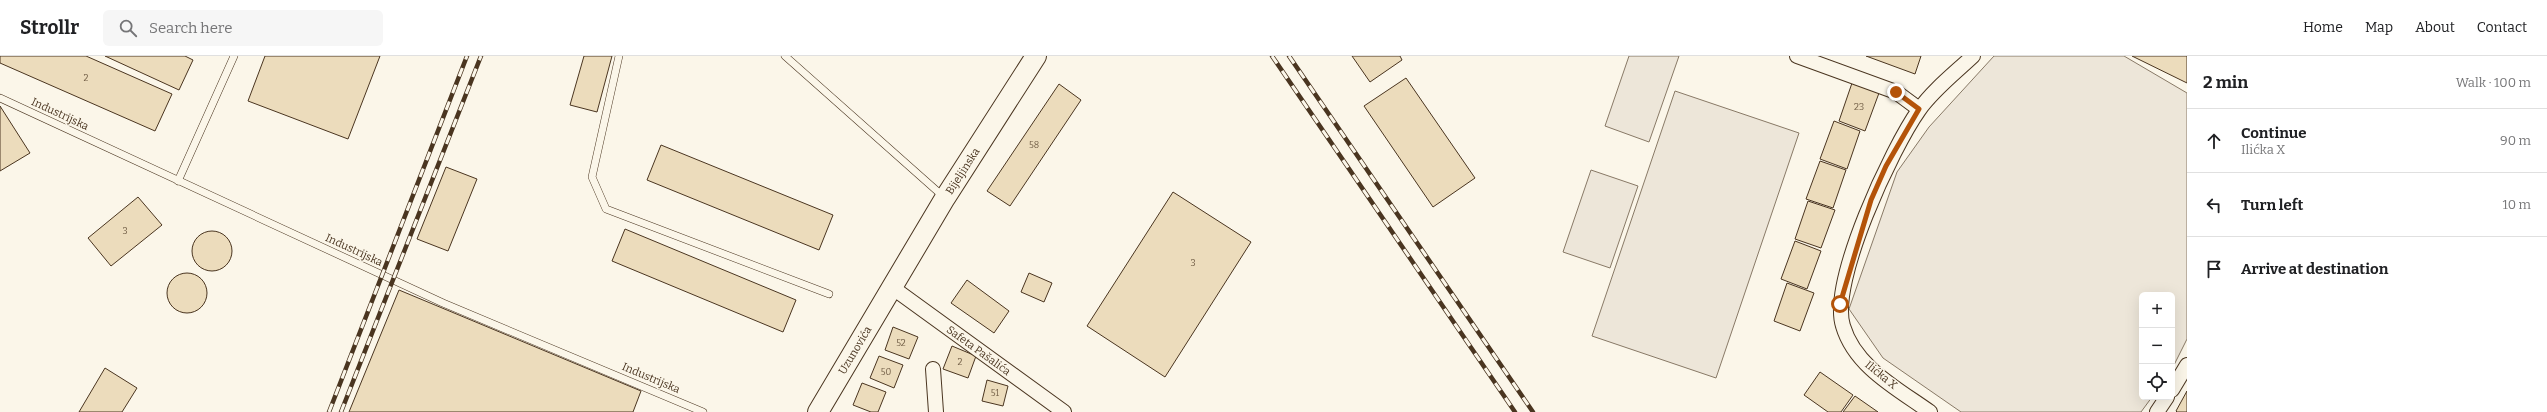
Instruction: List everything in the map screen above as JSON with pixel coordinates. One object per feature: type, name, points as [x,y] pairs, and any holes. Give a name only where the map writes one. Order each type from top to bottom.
[{"type":"main road","name":"Bijeljinska","points":[[893,288],[945,198],[1036,56]]},
{"type":"main road","name":"Uzunovića","points":[[818,412],[893,288]]},
{"type":"street","points":[[1797,56],[1896,92],[1919,109]]},
{"type":"street","name":"Ilićka X","points":[[1930,412],[1868,367],[1852,346],[1843,326],[1840,304],[1871,200],[1886,166],[1919,109],[1972,56]]},
{"type":"street","name":"Safeta Pašalića","points":[[893,288],[1064,412]]},
{"type":"street","points":[[933,369],[936,412]]},
{"type":"street","points":[[2175,386],[2185,373]]},
{"type":"street","points":[[2157,412],[2165,400]]},
{"type":"lane","points":[[178,181],[234,56]]},
{"type":"lane","points":[[619,56],[592,177],[606,209],[829,294]]},
{"type":"lane","points":[[785,56],[945,198]]},
{"type":"lane","name":"Industrijska","points":[[0,98],[443,303],[703,412]]},
{"type":"shaded area","points":[[1629,56],[1679,56],[1649,142],[1605,126]]},
{"type":"shaded area","points":[[1994,56],[2124,56],[2187,93],[2187,339],[2175,363],[2175,292],[2139,292],[2139,400],[2150,400],[2141,412],[1961,412],[1883,358],[1849,309],[1897,172],[1929,127]]},
{"type":"shaded area","points":[[1675,91],[1799,133],[1716,378],[1592,336]]},
{"type":"shaded area","points":[[1591,170],[1638,186],[1610,268],[1563,252]]},
{"type":"building","points":[[0,56],[86,56],[172,94],[155,131],[0,63]]},
{"type":"building","points":[[105,56],[185,56],[193,60],[179,90]]},
{"type":"building","points":[[265,56],[380,56],[348,139],[248,101]]},
{"type":"building","points":[[584,56],[612,56],[597,112],[570,105]]},
{"type":"building","points":[[1352,56],[1400,56],[1402,60],[1370,82]]},
{"type":"building","points":[[1866,56],[1921,56],[1915,74]]},
{"type":"building","points":[[2132,56],[2187,56],[2187,83]]},
{"type":"building","points":[[1406,78],[1475,178],[1433,207],[1364,106]]},
{"type":"building","points":[[1852,83],[1879,93],[1865,131],[1839,121]]},
{"type":"building","points":[[1059,84],[1081,100],[1010,206],[987,191]]},
{"type":"building","points":[[0,106],[30,153],[0,171]]},
{"type":"building","points":[[1834,121],[1860,131],[1847,169],[1820,159]]},
{"type":"building","points":[[661,145],[833,215],[819,250],[647,180]]},
{"type":"building","points":[[1820,161],[1846,170],[1833,208],[1806,199]]},
{"type":"building","points":[[446,167],[477,179],[448,251],[417,239]]},
{"type":"building","points":[[1173,192],[1251,242],[1165,377],[1087,326]]},
{"type":"building","points":[[138,197],[162,225],[111,266],[88,238]]},
{"type":"building","points":[[1808,201],[1835,210],[1821,248],[1795,239]]},
{"type":"building","points":[[625,229],[796,300],[783,332],[612,261]]},
{"type":"building","points":[[216,231],[223,234],[229,240],[232,251],[231,259],[223,268],[216,271],[208,271],[201,268],[193,259],[192,247],[195,240],[204,232]]},
{"type":"building","points":[[1795,241],[1821,251],[1807,289],[1781,279]]},
{"type":"building","points":[[191,273],[198,276],[204,282],[207,293],[206,301],[198,310],[191,313],[183,313],[176,310],[168,301],[167,289],[170,282],[179,274]]},
{"type":"building","points":[[1029,273],[1052,283],[1044,302],[1021,292]]},
{"type":"building","points":[[967,280],[1009,311],[994,333],[951,303]]},
{"type":"building","points":[[1787,283],[1814,293],[1800,331],[1774,321]]},
{"type":"building","points":[[399,290],[641,391],[633,412],[349,412]]},
{"type":"building","points":[[893,327],[918,337],[909,359],[885,350]]},
{"type":"building","points":[[952,346],[976,356],[968,378],[943,369]]},
{"type":"building","points":[[879,356],[903,365],[894,388],[870,378]]},
{"type":"building","points":[[105,368],[137,388],[122,412],[79,412]]},
{"type":"building","points":[[1820,372],[1853,395],[1841,412],[1828,412],[1804,395]]},
{"type":"building","points":[[987,380],[1008,386],[1003,406],[982,401]]},
{"type":"building","points":[[862,383],[886,392],[878,412],[871,412],[853,405]]},
{"type":"building","points":[[2187,391],[2187,412],[2177,412],[2176,411]]},
{"type":"building","points":[[1855,396],[1878,412],[1843,412]]},
{"type":"railway","points":[[329,412],[467,56]]},
{"type":"railway","points":[[341,412],[481,56]]},
{"type":"railway","points":[[1272,56],[1515,412]]},
{"type":"railway","points":[[1289,56],[1533,412]]},
{"type":"route","points":[[1840,304],[1848,271],[1871,200],[1886,166],[1919,109],[1896,92]]}]
